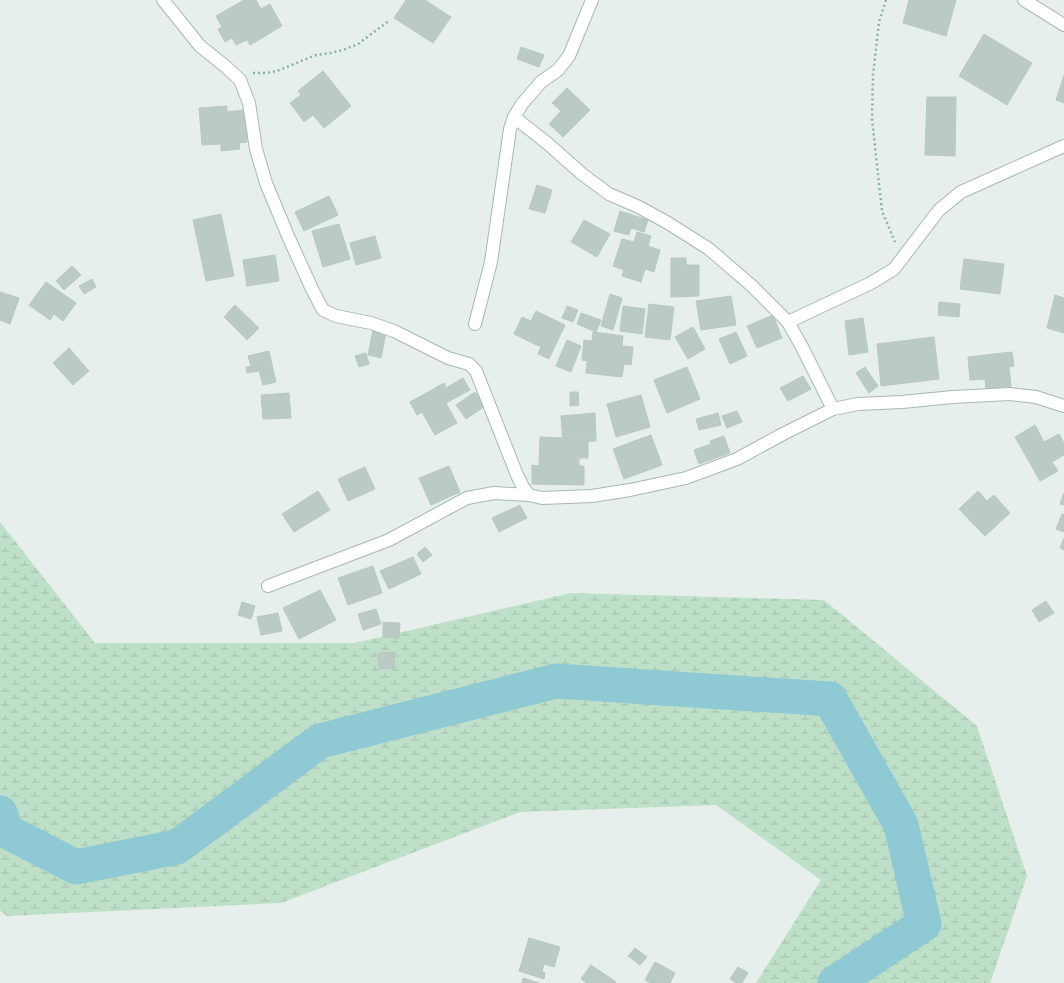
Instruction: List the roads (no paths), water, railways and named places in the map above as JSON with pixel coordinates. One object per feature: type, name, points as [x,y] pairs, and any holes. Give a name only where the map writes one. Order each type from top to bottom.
[{"type":"street","points":[[163,0],[200,46],[240,80],[249,103],[256,149],[266,183],[288,236],[323,310],[336,316],[354,319],[394,331],[448,358],[469,364],[476,371],[517,475],[529,495]]},
{"type":"street","points":[[475,324],[491,262],[510,129],[514,117],[522,104],[541,82],[558,70],[569,56],[592,0]]},
{"type":"street","points":[[1024,0],[1064,25]]},
{"type":"street","points":[[514,117],[547,143],[582,174],[609,194],[639,207],[668,223],[709,249],[752,286],[788,322],[833,409]]},
{"type":"street","points":[[788,322],[871,283],[894,269],[916,238],[939,210],[961,192],[1064,146]]},
{"type":"street","points":[[268,586],[389,540],[467,498],[494,493],[529,495],[542,498],[592,496],[630,490],[686,478],[737,459],[833,409],[858,404],[1010,394],[1036,397],[1064,406]]},
{"type":"waterway","points":[[0,813],[6,831],[76,867],[177,847],[320,741],[556,681],[830,699],[901,825],[924,924],[835,983]]}]
